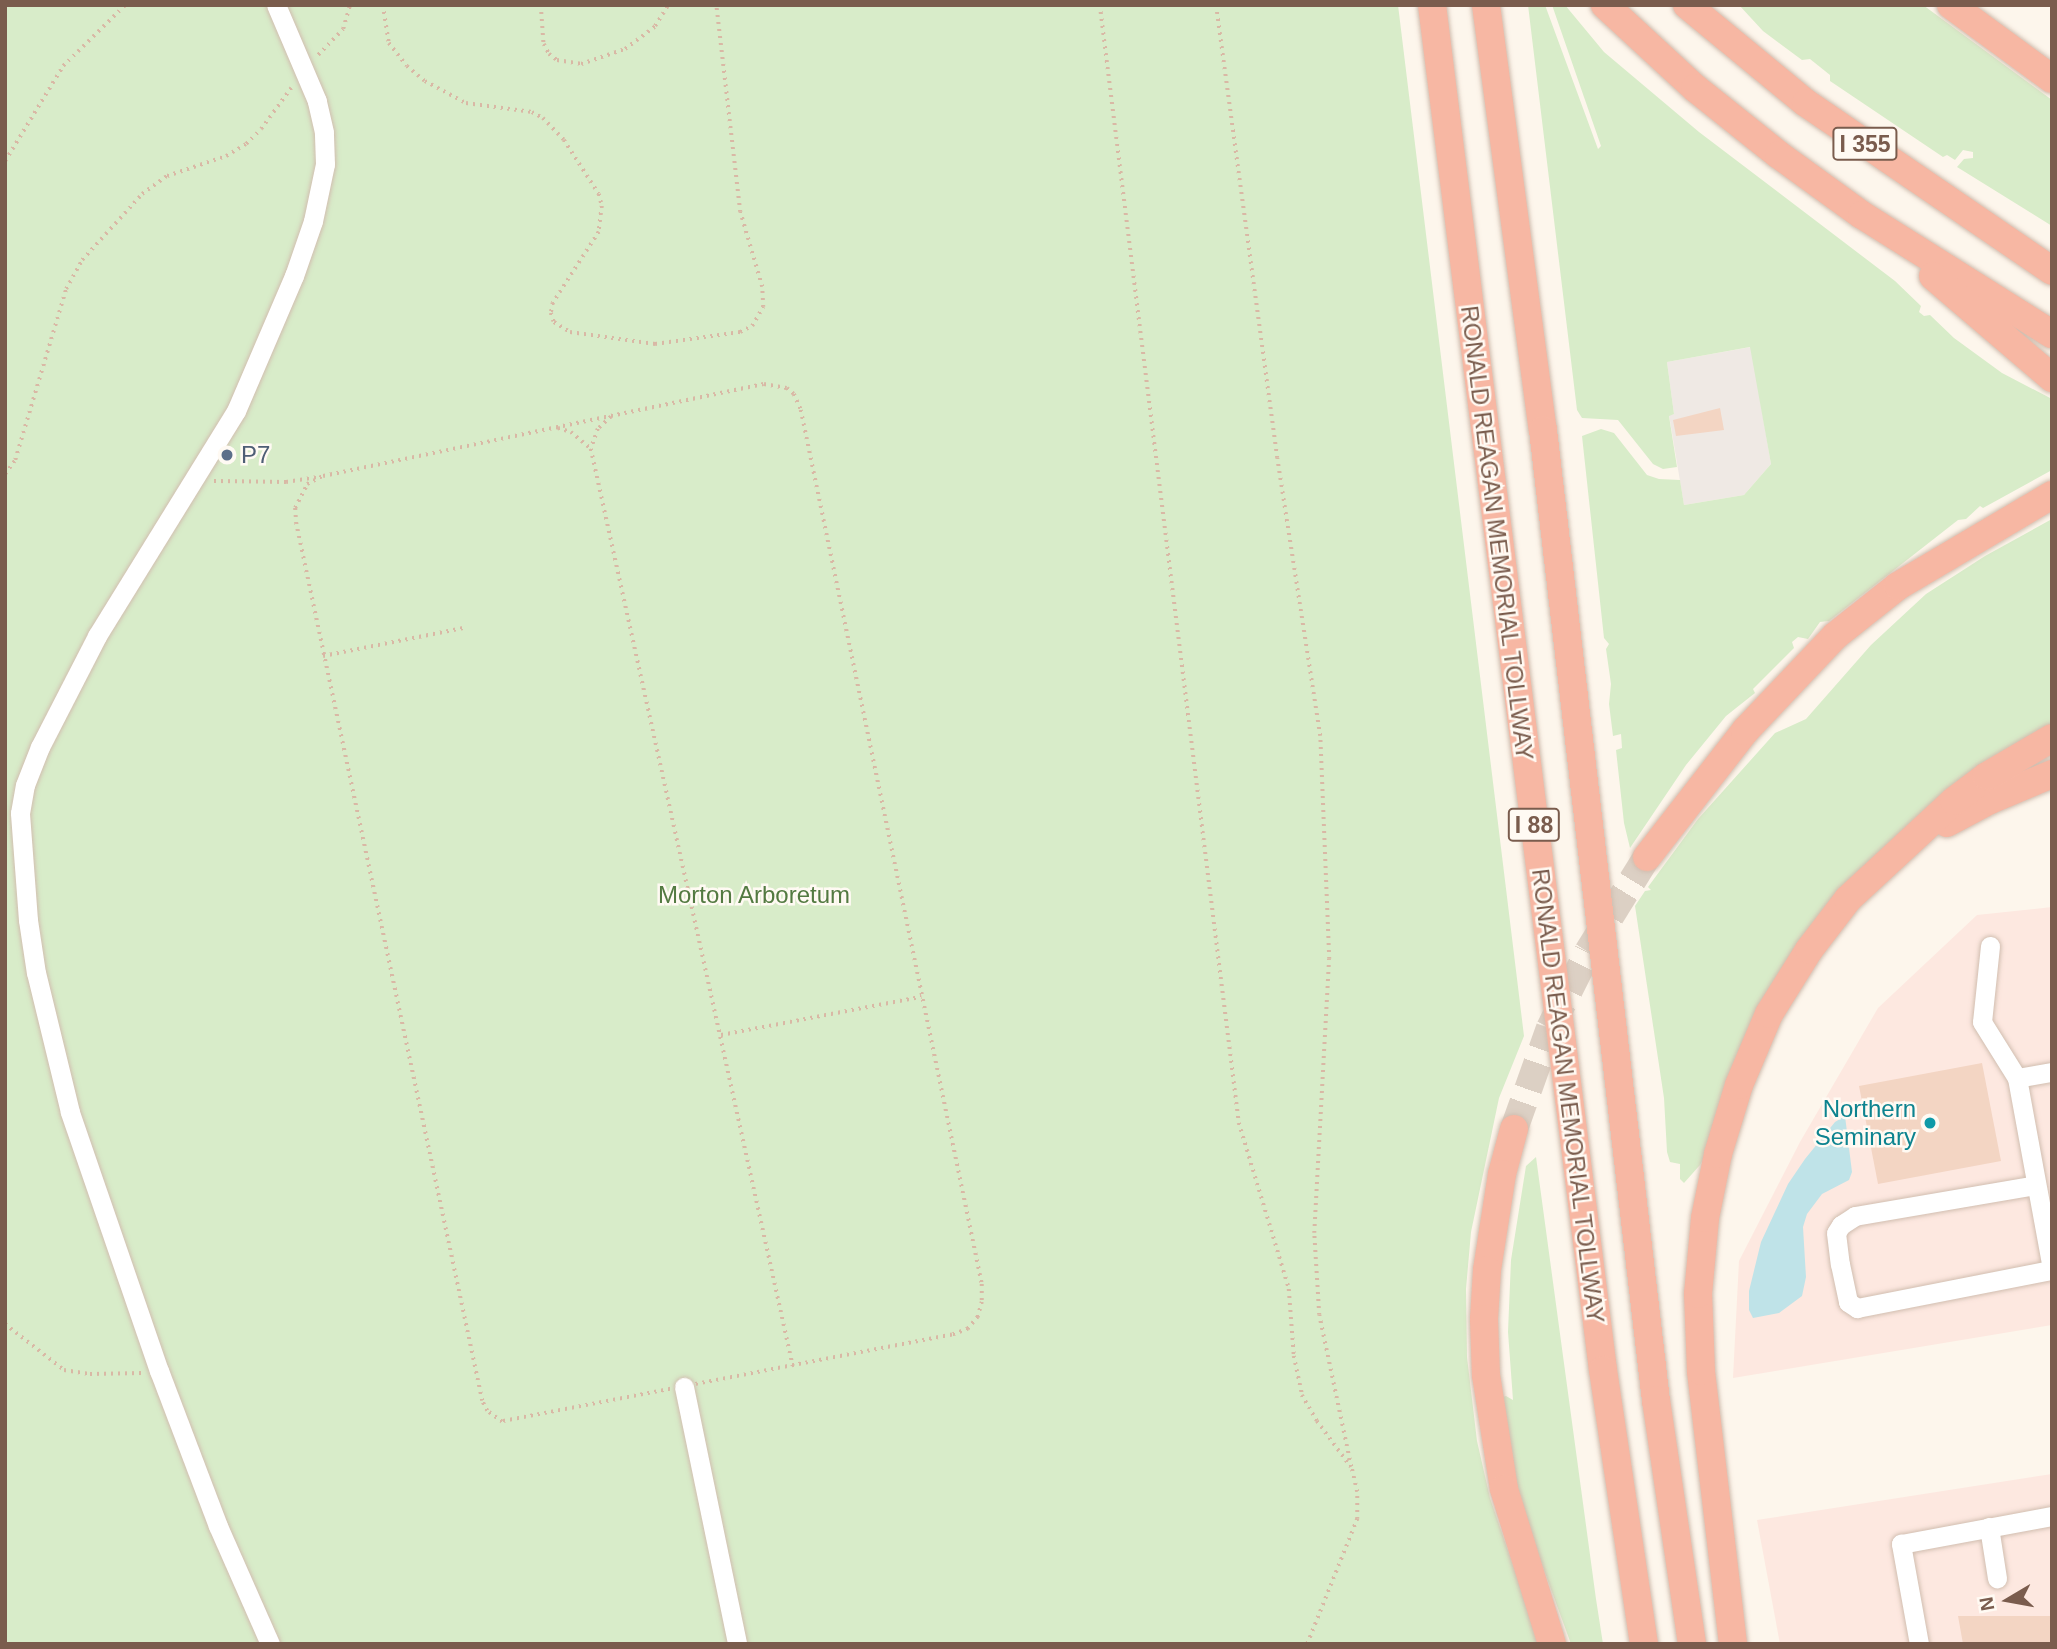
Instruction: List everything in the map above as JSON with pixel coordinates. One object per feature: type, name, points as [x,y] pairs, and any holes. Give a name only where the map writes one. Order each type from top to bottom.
[{"type":"highway","name":"RONALD REAGAN MEMORIAL TOLLWAY","points":[[1432,5],[1603,1370],[1644,1644]]},
{"type":"highway","name":"RONALD REAGAN MEMORIAL TOLLWAY","points":[[1486,5],[1544,430],[1656,1400],[1692,1644]]},
{"type":"highway","name":"I 355","points":[[1605,5],[1695,88],[1779,155],[1862,215],[2052,334]]},
{"type":"highway","name":"I 355","points":[[1687,5],[1806,103],[2052,271]]},
{"type":"highway","points":[[1951,5],[2052,79]]},
{"type":"highway","points":[[1862,215],[2052,378]]},
{"type":"highway","points":[[1647,858],[1745,731],[1835,636],[1898,586],[2052,495]]},
{"type":"highway","points":[[1733,1644],[1701,1371],[1698,1294],[1705,1218],[1739,1085],[1769,1014],[1809,950],[1848,899],[1896,852],[1987,776],[2052,738]]},
{"type":"highway","points":[[1896,852],[1990,800],[2052,774]]},
{"type":"highway","points":[[1514,1129],[1502,1174],[1488,1270],[1484,1319],[1486,1375],[1504,1489],[1552,1644]]},
{"type":"lane","points":[[270,1644],[218,1527],[159,1371],[70,1112],[49,1034],[28,920],[20,813],[25,785],[60,705],[97,636],[236,411],[285,298],[313,221],[325,164],[324,132],[317,101],[276,5]]},
{"type":"lane","points":[[1990,946],[1982,1022],[2017,1078],[2036,1185],[2051,1270],[1857,1308],[1848,1303],[1836,1233],[1841,1225],[1855,1216],[2036,1185]]},
{"type":"lane","points":[[2017,1078],[2052,1072]]},
{"type":"lane","points":[[684,1387],[737,1644]]},
{"type":"lane","points":[[1919,1644],[1901,1544],[2052,1516]]},
{"type":"lane","points":[[1989,1527],[1997,1578]]},
{"type":"path","points":[[5,161],[63,66],[125,5]]},
{"type":"path","points":[[5,474],[15,460],[66,289],[82,260],[142,194],[167,176],[226,156],[246,144],[261,129],[304,68],[343,29],[350,5]]},
{"type":"path","points":[[383,5],[389,43],[407,66],[425,81],[466,103],[532,112],[543,118],[564,141],[599,194],[602,206],[598,232],[553,303],[551,313],[554,322],[570,332],[655,344],[740,332],[752,326],[763,307],[762,287],[740,212],[716,5]]},
{"type":"path","points":[[541,5],[544,44],[549,54],[557,60],[582,64],[625,49],[655,26],[668,5]]},
{"type":"path","points":[[1100,5],[1239,1123],[1289,1289],[1294,1356],[1303,1395],[1317,1421],[1351,1467]]},
{"type":"path","points":[[1216,5],[1277,457],[1320,736],[1329,960],[1314,1233],[1320,1315],[1357,1492],[1357,1519],[1307,1644]]},
{"type":"path","points":[[188,489],[216,480],[286,482],[323,477],[764,384],[778,384],[794,394],[801,410],[982,1284],[978,1317],[968,1329],[952,1335],[513,1422],[502,1422],[487,1411],[479,1387],[296,524],[295,508],[307,484],[323,477]]},
{"type":"path","points":[[612,416],[598,429],[591,449],[793,1366]]},
{"type":"path","points":[[557,427],[571,432],[591,449]]},
{"type":"path","points":[[324,656],[463,628]]},
{"type":"path","points":[[721,1035],[921,998]]},
{"type":"path","points":[[5,1324],[64,1370],[90,1374],[159,1371]]},
{"type":"shaded area","points":[[1751,347],[1771,464],[1744,495],[1684,505],[1669,415],[1674,414],[1667,362]]},
{"type":"shaded area","points":[[2052,907],[2052,1325],[1733,1378],[1739,1261],[1800,1142],[1878,1008],[1977,915]]},
{"type":"shaded area","points":[[2052,1474],[2052,1644],[1780,1644],[1757,1520]]},
{"type":"green space","name":"Morton Arboretum","points":[[5,5],[1398,5],[1524,1036],[1499,1098],[1471,1232],[1466,1289],[1467,1357],[1477,1441],[1490,1498],[1540,1644],[5,1644]]},
{"type":"green space","points":[[1528,5],[1545,5],[1598,149],[1601,146],[1552,5],[1565,5],[1604,52],[1699,132],[1895,281],[1921,306],[1919,312],[1924,316],[1930,315],[1954,338],[2002,373],[2052,399],[2052,470],[1983,508],[1980,506],[1966,519],[1958,520],[1829,621],[1820,622],[1808,639],[1798,637],[1792,642],[1794,648],[1753,689],[1755,693],[1726,716],[1686,765],[1630,848],[1624,823],[1616,750],[1622,748],[1621,734],[1613,736],[1609,704],[1611,684],[1606,649],[1609,644],[1604,638],[1582,436],[1601,429],[1614,433],[1647,475],[1659,479],[1680,480],[1684,505],[1744,495],[1771,464],[1750,347],[1667,362],[1674,414],[1669,416],[1677,467],[1663,469],[1653,464],[1618,420],[1582,418],[1577,410]]},
{"type":"green space","points":[[1739,5],[1923,5],[2052,100],[2052,226],[1957,167],[1964,159],[1973,158],[1973,152],[1963,150],[1955,160],[1947,155],[1943,157],[1830,81],[1830,75],[1810,59],[1802,60],[1763,31]]},
{"type":"green space","points":[[2052,519],[2052,730],[1866,868],[1700,1165],[1684,1183],[1680,1179],[1680,1164],[1670,1162],[1667,1152],[1664,1098],[1635,906],[1645,891],[1651,890],[1648,887],[1698,819],[1775,733],[1806,719],[1871,645],[1926,594],[1985,556]]},
{"type":"green space","points":[[1536,1157],[1603,1644],[1571,1644],[1514,1488],[1496,1399],[1506,1396],[1513,1400],[1508,1332],[1511,1260],[1526,1166]]},
{"type":"water","points":[[1845,1116],[1852,1172],[1849,1180],[1822,1194],[1807,1214],[1803,1227],[1806,1277],[1802,1296],[1779,1313],[1753,1318],[1749,1310],[1749,1291],[1761,1242],[1788,1184],[1835,1122]]},
{"type":"building","points":[[1720,408],[1724,430],[1676,436],[1673,420]]},
{"type":"building","name":"Northern Seminary","points":[[1982,1063],[2001,1161],[1878,1184],[1859,1086]]},
{"type":"building","points":[[1958,1616],[2052,1616],[2052,1644],[1963,1644]]},
{"type":"tunnel","points":[[1514,1129],[1550,1028],[1588,952],[1647,857]]},
{"type":"place","name":"P7","points":[[227,455]]},
{"type":"place","name":"Northern Seminary","points":[[1930,1123]]}]
